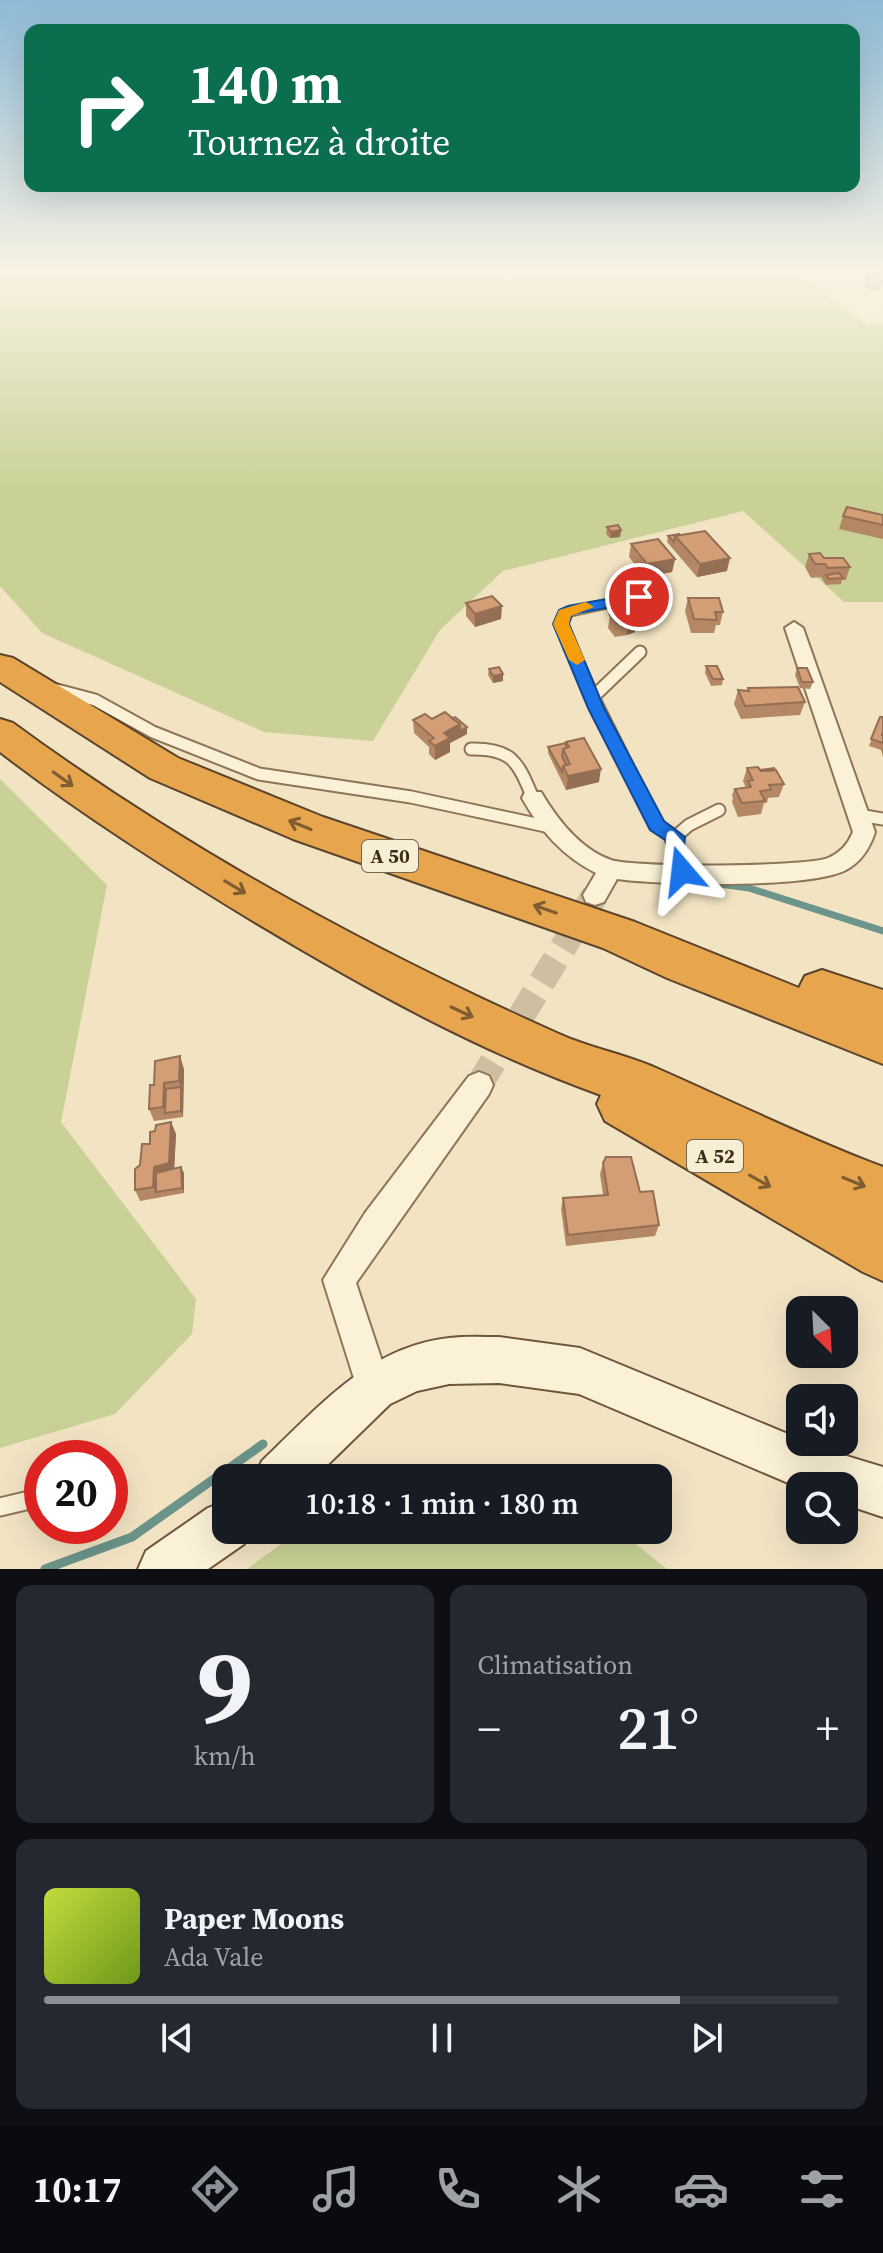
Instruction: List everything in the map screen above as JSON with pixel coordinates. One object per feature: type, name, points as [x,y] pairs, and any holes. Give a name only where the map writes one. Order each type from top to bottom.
[{"type":"highway","name":"A 50","points":[[9,672],[178,774],[308,828],[619,935],[690,948],[883,1011]]},
{"type":"highway","points":[[0,732],[70,785],[167,848],[380,973],[550,1054],[634,1083],[829,1173],[883,1194]]},
{"type":"highway","points":[[619,935],[683,964],[883,1042]]},
{"type":"highway","name":"A 52","points":[[550,1054],[618,1101],[883,1252]]},
{"type":"main road","points":[[294,1464],[374,1388],[412,1369],[449,1361],[499,1360],[580,1371],[821,1472],[883,1492]]},
{"type":"main road","points":[[164,1569],[212,1536]]},
{"type":"street","points":[[533,798],[550,827],[576,852],[610,870],[802,872],[841,862],[861,844],[864,832],[794,628]]},
{"type":"street","points":[[595,895],[610,870]]},
{"type":"street","points":[[374,1388],[339,1280],[376,1224],[479,1085]]},
{"type":"lane","points":[[639,597],[565,613],[561,624],[596,708],[657,825],[675,837]]},
{"type":"lane","points":[[593,697],[640,652]]},
{"type":"lane","points":[[9,672],[95,700],[153,732],[259,774],[411,797],[550,827]]},
{"type":"lane","points":[[471,749],[490,747],[508,751],[517,762],[533,798]]},
{"type":"lane","points":[[682,871],[674,847],[675,837],[689,825],[719,810]]},
{"type":"lane","points":[[859,815],[883,819]]},
{"type":"lane","points":[[0,1507],[24,1501]]},
{"type":"green space","points":[[0,346],[883,346],[883,602],[844,602],[743,511],[503,571],[440,630],[373,741],[264,732],[42,633],[0,586]]},
{"type":"green space","points":[[0,779],[107,885],[61,1122],[196,1299],[192,1334],[115,1414],[0,1448]]},
{"type":"green space","points":[[281,1544],[636,1544],[667,1569],[247,1569]]},
{"type":"building","points":[[847,507],[883,515],[883,525],[843,516]]},
{"type":"building","points":[[618,525],[621,530],[611,532],[607,527]]},
{"type":"building","points":[[705,531],[730,558],[700,564],[675,536]]},
{"type":"building","points":[[658,539],[675,559],[647,564],[631,544]]},
{"type":"building","points":[[820,553],[824,558],[843,558],[850,567],[828,568],[825,564],[815,564],[809,554]]},
{"type":"building","points":[[839,573],[843,578],[829,579],[826,575]]},
{"type":"building","points":[[492,596],[502,606],[475,614],[466,603]]},
{"type":"building","points":[[688,598],[719,598],[723,612],[715,612],[717,620],[694,619]]},
{"type":"building","points":[[638,603],[646,615],[617,623],[610,615],[615,614],[612,609],[617,608],[615,604]]},
{"type":"building","points":[[706,666],[717,666],[723,679],[713,679]]},
{"type":"building","points":[[499,667],[503,674],[493,676],[489,669]]},
{"type":"building","points":[[797,668],[807,668],[813,682],[802,682]]},
{"type":"building","points":[[798,687],[805,702],[745,706],[738,690],[749,691],[748,688]]},
{"type":"building","points":[[445,712],[460,724],[444,733],[450,738],[435,746],[429,741],[434,738],[413,720],[425,714],[432,719]]},
{"type":"building","points":[[455,717],[467,727],[460,731],[460,724],[452,718]]},
{"type":"building","points":[[880,717],[883,717],[883,743],[871,739]]},
{"type":"building","points":[[584,738],[601,769],[568,776],[563,766],[570,764],[563,749],[569,747],[566,742]]},
{"type":"building","points":[[566,743],[562,756],[566,765],[562,772],[548,747]]},
{"type":"building","points":[[758,767],[761,771],[776,770],[784,784],[769,785],[771,790],[760,791],[765,801],[742,803],[735,789],[751,787],[748,781],[753,780],[747,768]]},
{"type":"building","points":[[180,1056],[179,1081],[164,1083],[163,1107],[149,1109],[155,1061]]},
{"type":"building","points":[[181,1087],[181,1111],[165,1113],[166,1089]]},
{"type":"building","points":[[171,1122],[169,1163],[154,1167],[153,1187],[135,1190],[135,1169],[140,1165],[142,1144],[150,1144],[150,1132],[155,1131],[156,1125]]},
{"type":"building","points":[[606,1157],[631,1157],[640,1192],[653,1191],[659,1225],[568,1235],[563,1198],[608,1195],[603,1163]]},
{"type":"building","points":[[181,1167],[182,1188],[156,1192],[156,1173]]},
{"type":"waterway","points":[[706,890],[720,884],[749,888],[883,931]]},
{"type":"waterway","points":[[45,1569],[132,1537],[263,1444]]},
{"type":"tunnel","points":[[479,1085],[595,895]]},
{"type":"slow traffic","points":[[577,660],[561,624],[565,613],[586,607]]},
{"type":"route","points":[[639,597],[574,609],[565,613],[561,624],[596,708],[657,825],[675,837],[674,847],[682,871]]}]
